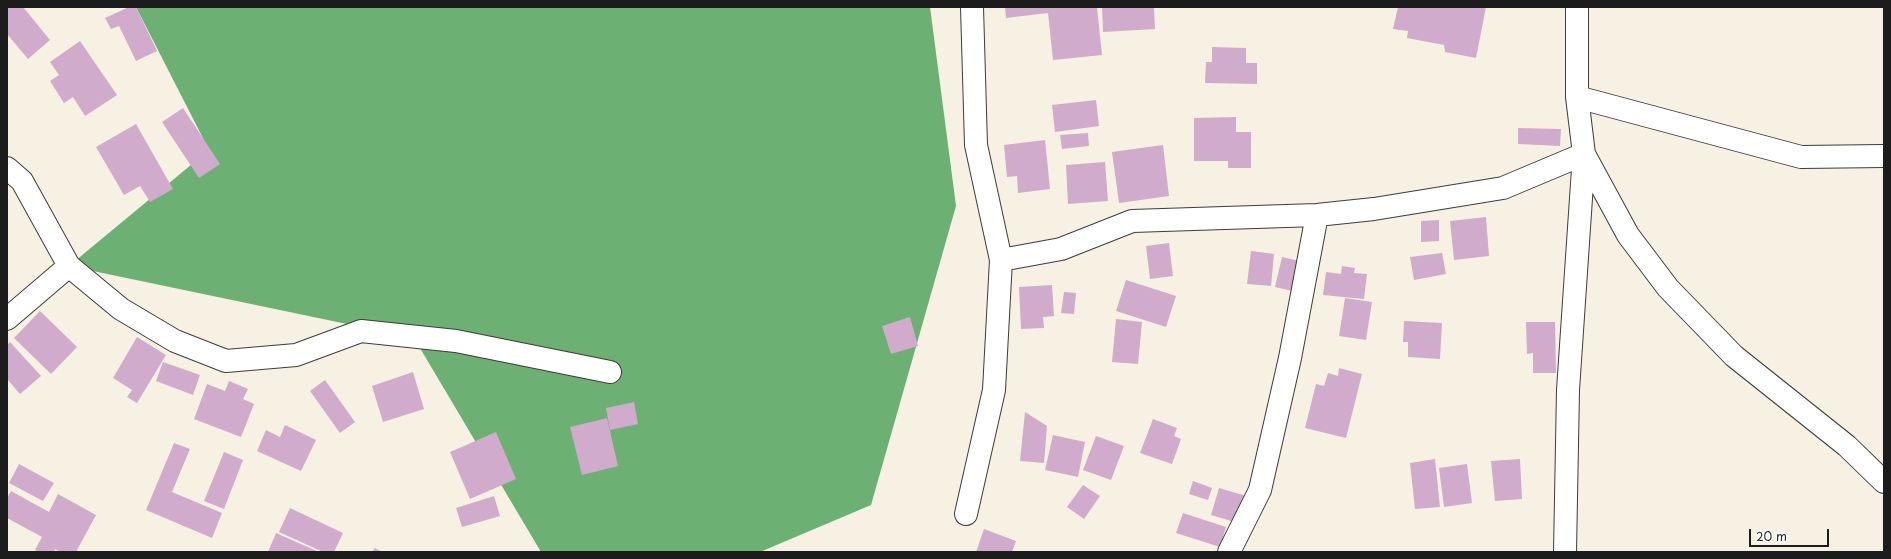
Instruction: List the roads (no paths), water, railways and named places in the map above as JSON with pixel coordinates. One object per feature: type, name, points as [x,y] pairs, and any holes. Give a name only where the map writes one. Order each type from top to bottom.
[{"type":"street","points":[[966,514],[994,390],[1001,260],[976,146],[972,7]]},
{"type":"street","points":[[1565,552],[1568,390],[1584,154],[1577,97],[1576,7]]},
{"type":"street","points":[[1577,97],[1801,157],[1884,156]]},
{"type":"street","points":[[1001,260],[1061,249],[1132,221],[1317,215],[1374,209],[1503,188],[1584,154]]},
{"type":"street","points":[[1584,154],[1628,235],[1668,288],[1734,356],[1847,446],[1884,482]]},
{"type":"street","points":[[7,168],[22,181],[69,266],[120,309],[175,342],[226,360],[296,355],[361,331],[456,341],[610,372]]},
{"type":"street","points":[[1229,552],[1260,490],[1290,358],[1317,215]]},
{"type":"street","points":[[7,319],[69,266]]}]
